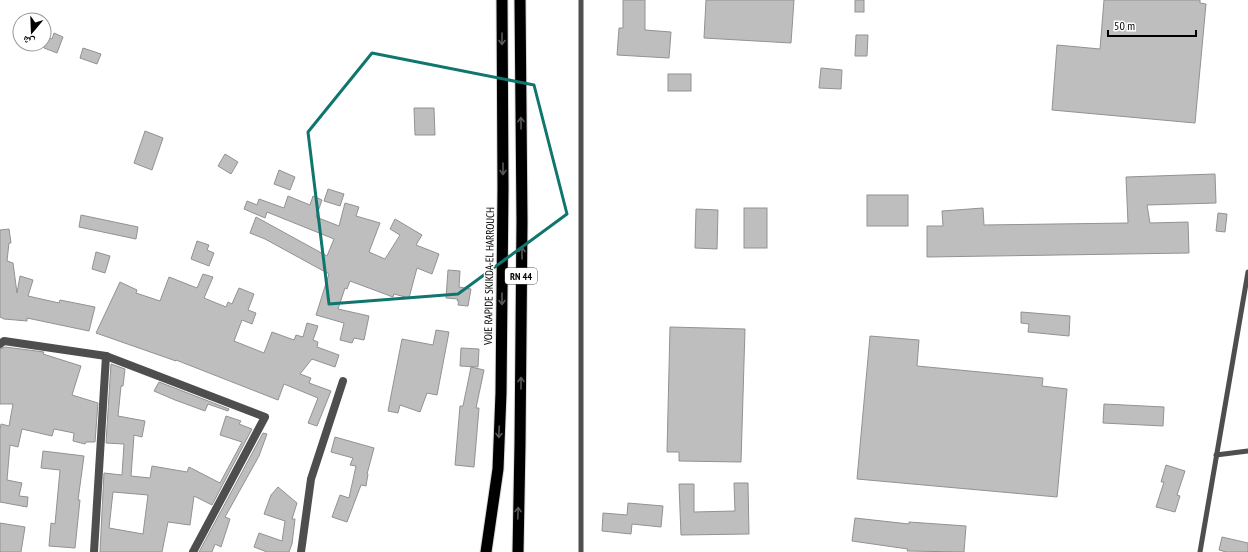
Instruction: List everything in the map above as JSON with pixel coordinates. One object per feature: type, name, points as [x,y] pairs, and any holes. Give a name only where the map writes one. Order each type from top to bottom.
[{"type":"highway","name":"VOIE RAPIDE SKIKDA-EL HARROUCH","points":[[486,552],[498,469],[501,393],[503,196],[502,0]]},
{"type":"highway","name":"RN 44","points":[[518,552],[522,221],[520,0]]},
{"type":"street","points":[[0,344],[4,341],[106,356],[265,417],[193,552]]},
{"type":"street","points":[[94,552],[106,356]]},
{"type":"street","points":[[301,552],[311,479],[343,381]]},
{"type":"lane","points":[[581,0],[581,552]]},
{"type":"lane","points":[[1200,552],[1248,272]]},
{"type":"lane","points":[[1216,456],[1248,451]]},
{"type":"highlighted area","points":[[372,53],[534,85],[567,214],[458,294],[329,304],[308,132]]},
{"type":"building","points":[[623,0],[645,0],[645,30],[671,32],[669,58],[617,55],[619,28],[623,28]]},
{"type":"building","points":[[706,0],[794,0],[791,43],[704,38]]},
{"type":"building","points":[[855,0],[864,0],[864,12],[855,12]]},
{"type":"building","points":[[1104,0],[1200,0],[1200,3],[1206,4],[1195,123],[1052,110],[1057,45],[1100,49]]},
{"type":"building","points":[[54,33],[63,37],[57,53],[52,51],[52,39]]},
{"type":"building","points":[[856,35],[868,35],[867,56],[855,56]]},
{"type":"building","points":[[83,48],[101,54],[97,64],[80,58]]},
{"type":"building","points":[[821,68],[842,70],[841,89],[819,88]]},
{"type":"building","points":[[668,74],[691,74],[691,91],[668,91]]},
{"type":"building","points":[[414,108],[434,108],[435,135],[415,135]]},
{"type":"building","points":[[145,131],[163,138],[152,170],[134,163]]},
{"type":"building","points":[[225,154],[238,162],[231,174],[218,166]]},
{"type":"building","points":[[279,170],[295,177],[290,190],[274,184]]},
{"type":"building","points":[[1215,174],[1216,203],[1147,205],[1150,223],[1188,222],[1189,253],[927,257],[927,226],[943,226],[942,211],[983,208],[984,225],[1128,223],[1126,177]]},
{"type":"building","points":[[328,189],[344,194],[340,206],[324,201]]},
{"type":"building","points":[[867,195],[908,195],[908,226],[867,226]]},
{"type":"building","points":[[288,196],[310,205],[313,196],[322,200],[316,217],[339,226],[345,203],[359,207],[356,216],[380,223],[369,252],[385,259],[400,235],[390,229],[395,219],[422,235],[416,245],[439,254],[432,274],[417,268],[409,298],[394,294],[393,297],[350,281],[347,289],[345,288],[338,309],[369,316],[364,340],[354,338],[352,343],[340,340],[344,323],[316,315],[329,274],[265,239],[250,233],[256,217],[327,256],[334,239],[267,212],[265,218],[244,209],[247,201],[257,205],[259,199],[284,208]]},
{"type":"building","points":[[744,208],[767,208],[767,248],[744,248]]},
{"type":"building","points":[[696,209],[718,210],[717,249],[695,248]]},
{"type":"building","points":[[1218,213],[1227,214],[1225,232],[1216,231]]},
{"type":"building","points":[[81,215],[138,227],[136,239],[79,227]]},
{"type":"building","points":[[9,229],[11,243],[9,243],[7,261],[13,263],[17,293],[20,276],[33,280],[28,296],[59,303],[60,300],[95,307],[89,331],[27,318],[27,321],[4,319],[0,317],[0,230]]},
{"type":"building","points":[[197,241],[209,245],[207,250],[214,253],[209,266],[191,259]]},
{"type":"building","points":[[96,252],[110,256],[105,273],[92,269]]},
{"type":"building","points":[[448,270],[460,271],[459,287],[471,289],[468,306],[458,305],[458,299],[446,298]]},
{"type":"building","points":[[203,274],[213,277],[204,298],[226,307],[228,302],[232,304],[239,288],[254,294],[248,310],[256,313],[252,324],[242,320],[234,341],[264,353],[272,332],[294,340],[296,335],[303,337],[307,323],[318,326],[313,340],[318,342],[317,347],[339,355],[335,367],[312,359],[300,374],[311,378],[309,383],[331,391],[317,426],[308,423],[318,398],[284,384],[278,400],[176,360],[96,333],[120,282],[137,290],[136,293],[160,301],[169,277],[197,288]]},
{"type":"building","points":[[1021,312],[1070,316],[1069,336],[1028,332],[1029,324],[1021,323]]},
{"type":"building","points":[[670,327],[745,329],[741,462],[679,461],[679,452],[667,452]]},
{"type":"building","points":[[436,330],[449,332],[437,395],[427,393],[420,412],[400,405],[398,413],[388,411],[402,339],[433,345]]},
{"type":"building","points":[[870,336],[919,340],[917,366],[1043,378],[1042,386],[1067,389],[1057,497],[857,479]]},
{"type":"building","points":[[5,347],[44,352],[43,354],[81,366],[72,395],[98,403],[95,442],[86,442],[85,444],[73,441],[74,433],[54,429],[52,436],[22,429],[18,447],[10,445],[7,480],[22,483],[19,496],[28,497],[27,507],[0,502],[0,429],[1,424],[9,426],[13,404],[0,404],[0,349]]},
{"type":"building","points":[[461,348],[479,349],[478,367],[460,366]]},
{"type":"building","points":[[111,364],[125,369],[123,386],[121,386],[118,416],[145,421],[142,437],[134,435],[131,476],[150,478],[152,466],[187,472],[189,467],[220,483],[242,442],[220,435],[226,416],[241,421],[239,424],[252,429],[212,505],[194,496],[190,525],[168,522],[162,552],[100,552],[104,473],[122,475],[124,444],[106,443]],"holes":[[[113,492],[148,495],[143,534],[109,528]]]},
{"type":"building","points":[[471,367],[484,370],[476,408],[479,408],[474,467],[455,465],[460,406],[463,406]]},
{"type":"building","points":[[159,382],[229,409],[228,411],[208,404],[205,411],[175,400],[154,391]]},
{"type":"building","points":[[1104,404],[1164,407],[1163,426],[1103,423]]},
{"type":"building","points":[[263,433],[267,434],[259,456],[225,517],[230,519],[221,547],[215,544],[212,552],[199,552]]},
{"type":"building","points":[[335,437],[374,448],[367,474],[366,486],[361,485],[347,522],[332,517],[340,495],[349,498],[356,466],[350,465],[353,458],[331,452]]},
{"type":"building","points":[[43,451],[84,456],[78,500],[80,500],[75,548],[49,546],[51,523],[55,524],[60,470],[41,468]]},
{"type":"building","points":[[1166,465],[1185,471],[1177,495],[1180,496],[1175,512],[1156,507],[1164,482],[1161,482]]},
{"type":"building","points":[[734,483],[748,483],[749,534],[681,535],[679,484],[694,484],[694,512],[735,511]]},
{"type":"building","points":[[278,487],[297,503],[292,519],[295,519],[292,544],[289,552],[267,552],[254,547],[259,533],[282,541],[285,521],[264,514],[271,495]]},
{"type":"building","points":[[628,503],[663,506],[661,527],[632,524],[631,534],[602,531],[603,513],[627,515]]},
{"type":"building","points":[[855,518],[909,524],[909,522],[966,526],[964,552],[907,551],[908,549],[852,541]]},
{"type":"building","points":[[0,523],[25,527],[21,552],[0,552]]},
{"type":"building","points":[[1222,537],[1248,543],[1248,552],[1226,552],[1219,550]]}]
